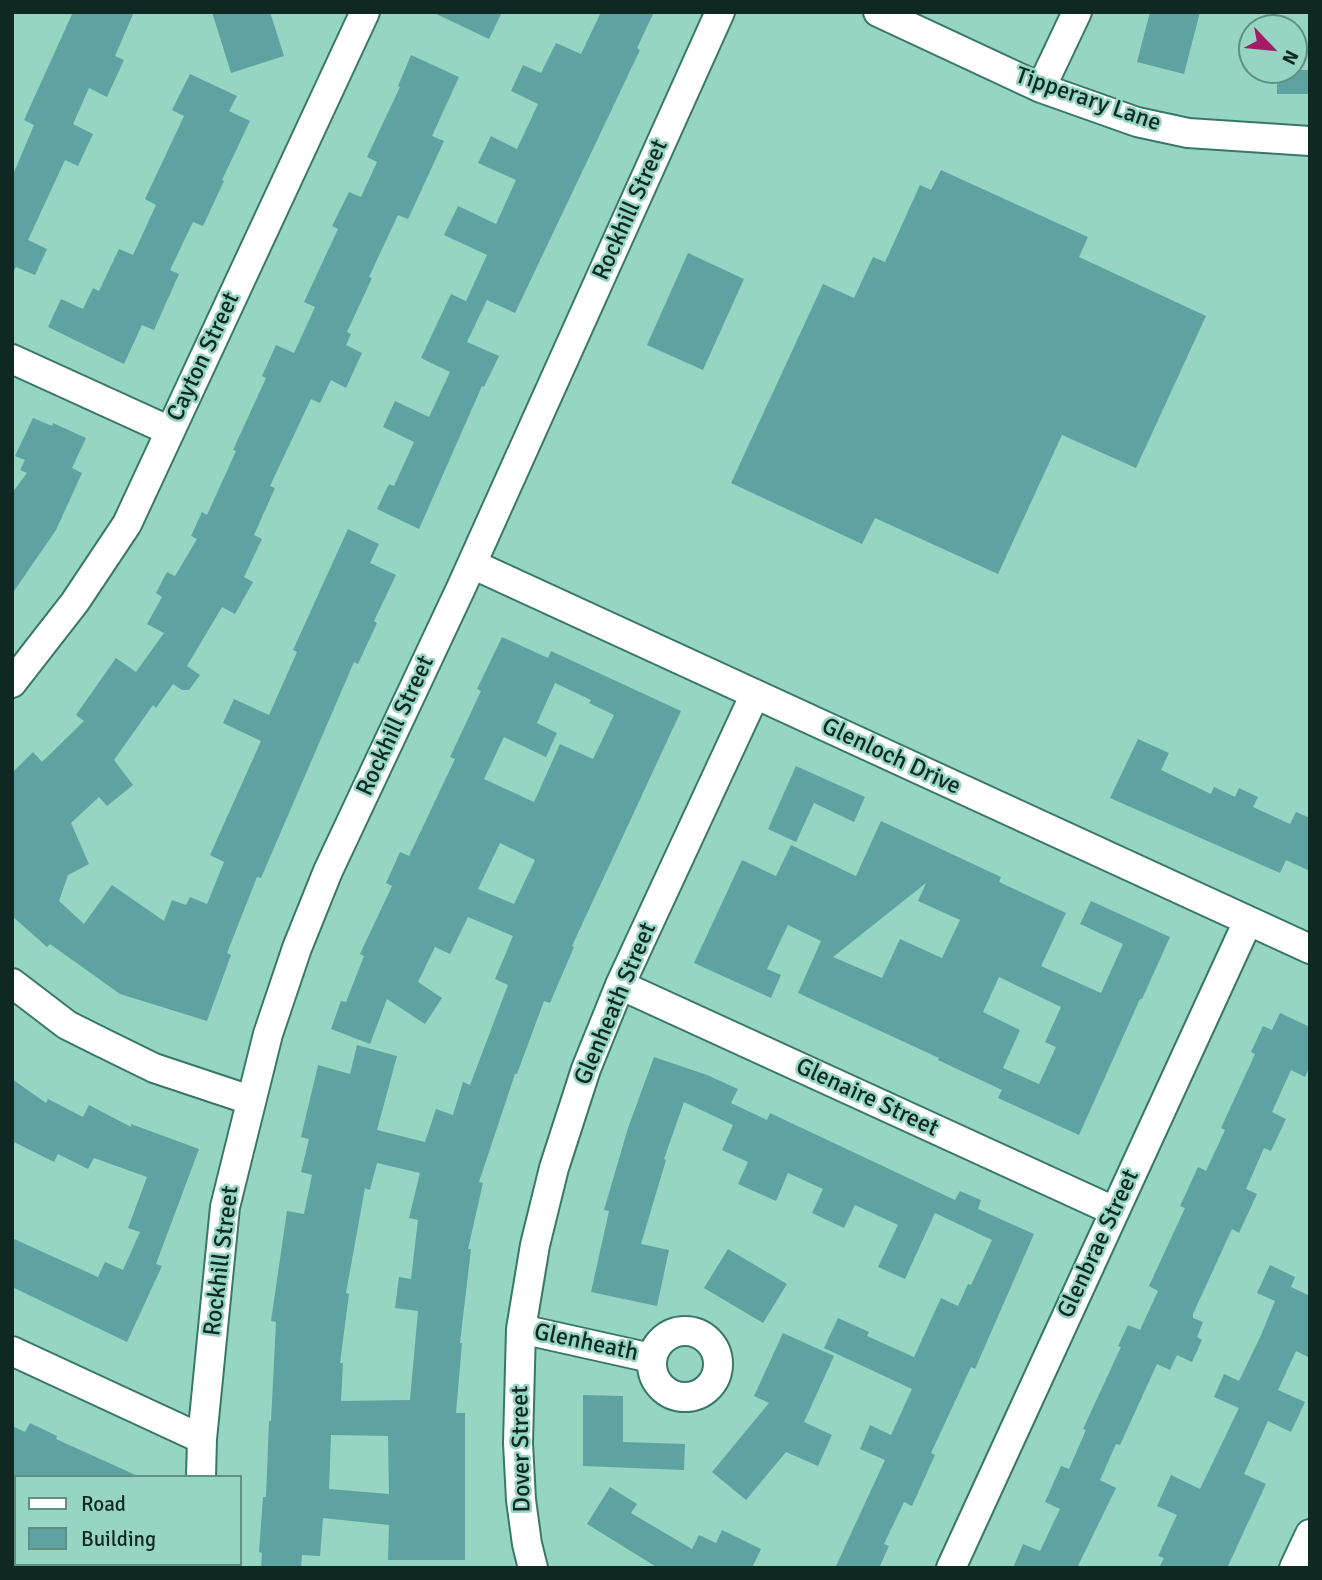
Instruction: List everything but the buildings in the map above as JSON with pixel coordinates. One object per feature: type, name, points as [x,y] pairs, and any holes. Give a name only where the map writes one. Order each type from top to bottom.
[{"type":"street","name":"Cayton Street","points":[[12,683],[75,602],[127,524],[365,12]]},
{"type":"street","name":"Rockhill Street","points":[[201,1475],[202,1438],[225,1207],[250,1100],[276,1009],[328,871],[472,564],[720,12]]},
{"type":"street","name":"Tipperary Lane","points":[[878,12],[1041,88],[1137,122],[1188,133],[1310,141]]},
{"type":"street","points":[[1041,88],[1077,12]]},
{"type":"street","points":[[12,359],[170,431]]},
{"type":"street","name":"Glenloch Drive","points":[[472,564],[1310,949]]},
{"type":"street","name":"Glenheath Street","points":[[522,1329],[536,1245],[554,1168],[586,1069],[620,985],[755,694]]},
{"type":"street","name":"Glenbrae Street","points":[[951,1568],[1248,921]]},
{"type":"street","points":[[12,983],[67,1025],[108,1046],[154,1068],[250,1100]]},
{"type":"street","name":"Glenaire Street","points":[[620,985],[1114,1211]]},
{"type":"street","name":"Glenheath","points":[[522,1329],[651,1357]]},
{"type":"street","name":"Dover Street","points":[[522,1329],[518,1443],[521,1500],[533,1568]]},
{"type":"street","points":[[12,1351],[202,1438]]},
{"type":"street","points":[[1294,1568],[1310,1534]]}]
